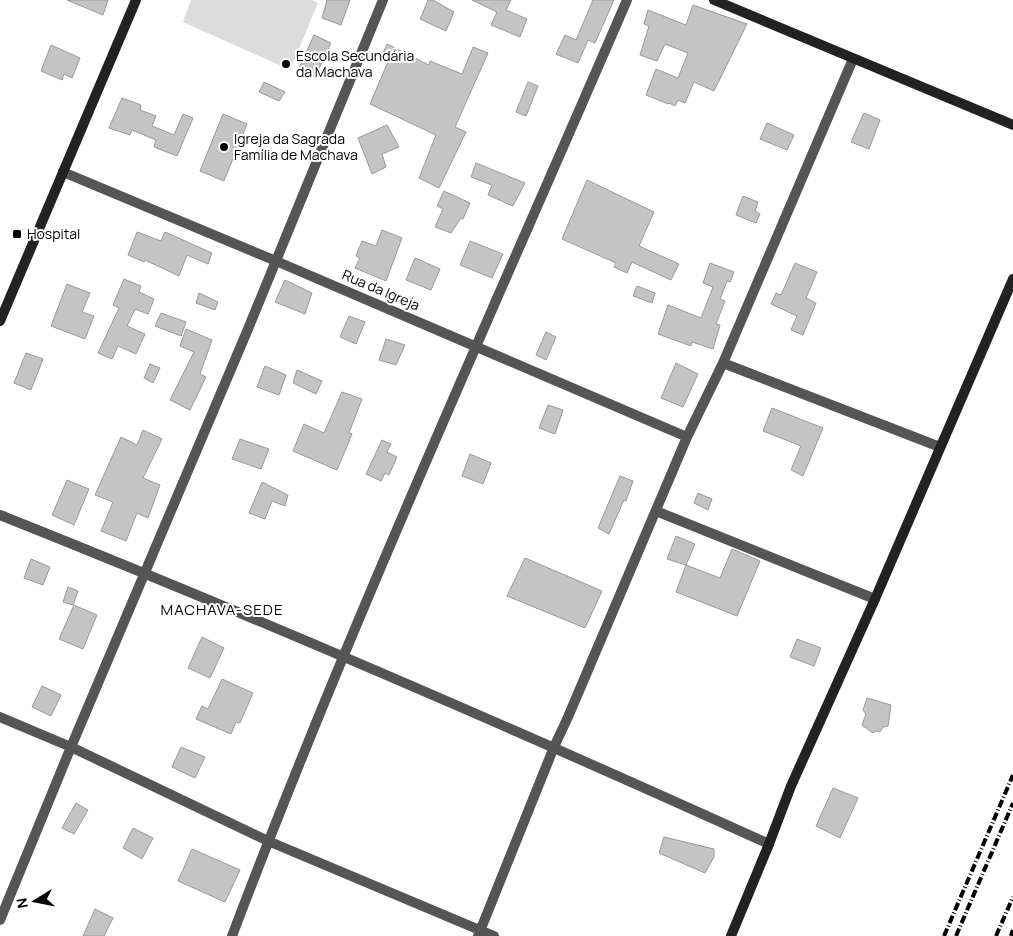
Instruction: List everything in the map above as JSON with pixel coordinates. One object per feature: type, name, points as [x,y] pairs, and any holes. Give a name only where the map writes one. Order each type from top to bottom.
[{"type":"street","points":[[0,321],[136,0]]},
{"type":"street","points":[[0,920],[383,0]]},
{"type":"street","points":[[232,936],[268,840],[343,657],[627,0]]},
{"type":"street","points":[[714,0],[1013,126]]},
{"type":"street","points":[[479,933],[554,747],[687,437],[723,364],[853,59]]},
{"type":"street","name":"Rua da Igreja","points":[[63,172],[276,260],[687,437]]},
{"type":"street","points":[[731,936],[791,786],[875,600],[1013,279]]},
{"type":"street","points":[[723,364],[940,447]]},
{"type":"street","points":[[656,511],[875,600]]},
{"type":"street","points":[[0,515],[146,573],[554,747],[769,844]]},
{"type":"street","points":[[0,717],[268,840],[479,933],[494,936]]},
{"type":"shaded area","points":[[191,0],[312,0],[318,3],[290,70],[183,22]]},
{"type":"building","points":[[67,0],[108,0],[103,15]]},
{"type":"building","points":[[327,0],[350,0],[341,25],[322,18]]},
{"type":"building","points":[[428,0],[433,0],[454,12],[446,31],[420,19]]},
{"type":"building","points":[[472,0],[511,0],[506,10],[527,19],[520,37],[491,25],[497,12]]},
{"type":"building","points":[[593,0],[614,0],[595,43],[588,40],[578,63],[556,54],[565,35],[576,40]]},
{"type":"building","points":[[693,5],[747,24],[714,91],[694,82],[685,103],[678,100],[675,106],[646,95],[656,69],[678,78],[688,53],[665,44],[657,61],[640,55],[649,26],[644,24],[648,10],[686,25]]},
{"type":"building","points":[[314,35],[331,43],[315,77],[298,70]]},
{"type":"building","points":[[387,44],[429,65],[430,61],[462,74],[473,47],[488,53],[455,127],[466,132],[439,188],[419,178],[436,135],[370,104],[390,57],[383,53]]},
{"type":"building","points":[[51,45],[80,58],[72,78],[64,74],[62,80],[41,71]]},
{"type":"building","points":[[264,82],[285,92],[279,101],[259,92]]},
{"type":"building","points":[[528,82],[538,86],[526,116],[516,112]]},
{"type":"building","points":[[122,98],[141,105],[140,110],[156,116],[152,126],[174,135],[183,114],[193,118],[177,156],[154,147],[156,140],[132,130],[130,135],[109,128]]},
{"type":"building","points":[[864,113],[880,120],[869,149],[851,142]]},
{"type":"building","name":"Igreja da Sagrada Família de Machava","points":[[223,114],[247,124],[224,181],[200,171]]},
{"type":"building","points":[[767,123],[794,135],[787,150],[760,139]]},
{"type":"building","points":[[387,125],[399,147],[382,154],[386,167],[372,174],[358,138]]},
{"type":"building","points":[[476,163],[525,183],[513,206],[488,195],[492,185],[471,177]]},
{"type":"building","points":[[587,180],[654,212],[639,246],[679,264],[671,280],[632,262],[627,273],[614,267],[616,263],[562,239]]},
{"type":"building","points":[[444,191],[470,203],[463,219],[461,218],[451,233],[435,227],[443,209],[437,206]]},
{"type":"building","points":[[743,196],[758,202],[755,211],[760,214],[756,223],[736,215]]},
{"type":"building","points":[[382,230],[402,238],[386,281],[355,268],[360,258],[356,256],[362,241],[376,246]]},
{"type":"building","points":[[137,232],[161,241],[165,232],[212,253],[208,264],[187,255],[179,276],[145,260],[144,262],[128,255]]},
{"type":"building","points":[[470,241],[503,254],[492,278],[460,265]]},
{"type":"building","points":[[415,258],[440,269],[431,290],[406,280]]},
{"type":"building","points":[[710,263],[734,272],[730,282],[727,281],[720,299],[725,301],[716,324],[720,325],[713,349],[692,342],[691,346],[658,334],[668,305],[701,318],[713,287],[703,283]]},
{"type":"building","points":[[795,263],[817,272],[806,298],[816,303],[803,335],[791,330],[797,316],[771,304],[776,293],[781,295]]},
{"type":"building","points":[[124,279],[141,286],[139,292],[154,299],[148,314],[135,309],[127,326],[145,334],[136,354],[118,346],[112,359],[98,353],[119,308],[113,305]]},
{"type":"building","points":[[285,280],[312,293],[305,314],[275,302]]},
{"type":"building","points":[[67,284],[90,293],[82,312],[94,316],[85,339],[51,326]]},
{"type":"building","points":[[637,286],[655,293],[652,303],[633,296]]},
{"type":"building","points":[[199,293],[218,302],[215,310],[196,303]]},
{"type":"building","points":[[161,313],[186,322],[181,336],[155,326]]},
{"type":"building","points":[[349,316],[365,322],[356,344],[340,337]]},
{"type":"building","points":[[186,329],[212,340],[200,374],[206,377],[190,410],[170,400],[194,352],[180,346]]},
{"type":"building","points":[[546,332],[556,337],[546,360],[536,355]]},
{"type":"building","points":[[386,339],[405,345],[396,365],[379,360]]},
{"type":"building","points":[[26,353],[43,359],[31,390],[14,383]]},
{"type":"building","points":[[676,363],[698,374],[683,407],[661,398]]},
{"type":"building","points":[[150,364],[160,368],[153,383],[144,378]]},
{"type":"building","points":[[265,366],[286,375],[279,395],[257,387]]},
{"type":"building","points":[[297,370],[322,381],[316,394],[293,383]]},
{"type":"building","points":[[342,392],[362,399],[349,433],[352,434],[337,470],[293,451],[304,424],[324,433]]},
{"type":"building","points":[[548,405],[563,410],[555,434],[539,428]]},
{"type":"building","points":[[772,408],[823,428],[803,476],[791,470],[801,446],[763,431]]},
{"type":"building","points":[[143,430],[162,439],[143,478],[160,485],[148,518],[137,513],[126,541],[101,531],[113,502],[95,495],[121,437],[137,445]]},
{"type":"building","points":[[240,439],[269,449],[261,469],[232,459]]},
{"type":"building","points":[[382,440],[391,444],[387,452],[397,457],[389,475],[385,473],[381,481],[366,474]]},
{"type":"building","points":[[470,454],[491,463],[483,484],[462,476]]},
{"type":"building","points":[[620,476],[633,481],[626,501],[624,500],[609,534],[598,528]]},
{"type":"building","points":[[67,480],[89,489],[74,525],[52,515]]},
{"type":"building","points":[[262,482],[288,495],[285,506],[272,501],[265,519],[249,513]]},
{"type":"building","points":[[698,493],[712,499],[708,510],[694,503]]},
{"type":"building","points":[[676,536],[695,544],[686,565],[667,559]]},
{"type":"building","points":[[732,549],[760,561],[737,616],[676,592],[686,565],[720,578]]},
{"type":"building","points":[[525,558],[602,591],[585,628],[507,596]]},
{"type":"building","points":[[31,559],[50,567],[43,585],[24,578]]},
{"type":"building","points":[[68,587],[78,591],[73,605],[63,602]]},
{"type":"building","points":[[74,605],[97,615],[83,649],[59,639]]},
{"type":"building","points":[[202,637],[224,648],[210,678],[188,668]]},
{"type":"building","points":[[797,639],[821,648],[814,666],[790,657]]},
{"type":"building","points":[[222,679],[253,693],[240,723],[236,722],[231,734],[196,719],[202,706],[208,709]]},
{"type":"building","points":[[42,686],[61,695],[51,716],[32,707]]},
{"type":"building","points":[[867,698],[891,705],[888,726],[883,727],[880,732],[876,731],[873,733],[862,725],[866,714],[863,710]]},
{"type":"building","points":[[181,747],[205,757],[195,778],[172,767]]},
{"type":"building","points":[[833,788],[858,798],[840,838],[816,826]]},
{"type":"building","points":[[76,803],[88,810],[74,834],[62,828]]},
{"type":"building","points":[[133,828],[153,838],[142,859],[123,848]]},
{"type":"building","points":[[664,837],[714,849],[714,857],[705,873],[659,853]]},
{"type":"building","points":[[192,849],[240,870],[225,902],[178,881]]},
{"type":"building","points":[[95,909],[113,918],[104,936],[83,936]]},
{"type":"railway","points":[[944,936],[1013,775]]},
{"type":"railway","points":[[956,936],[1013,803]]},
{"type":"railway","points":[[996,936],[1013,897]]},
{"type":"railway","points":[[1011,936],[1013,930]]},
{"type":"place","name":"Escola Secundária da Machava","points":[[286,64]]},
{"type":"place","name":"Igreja da Sagrada Família de Machava","points":[[224,147]]},
{"type":"place","name":"Hospital","points":[[17,234]]},
{"type":"district","name":"MACHAVA-SEDE","points":[[222,610]]}]
